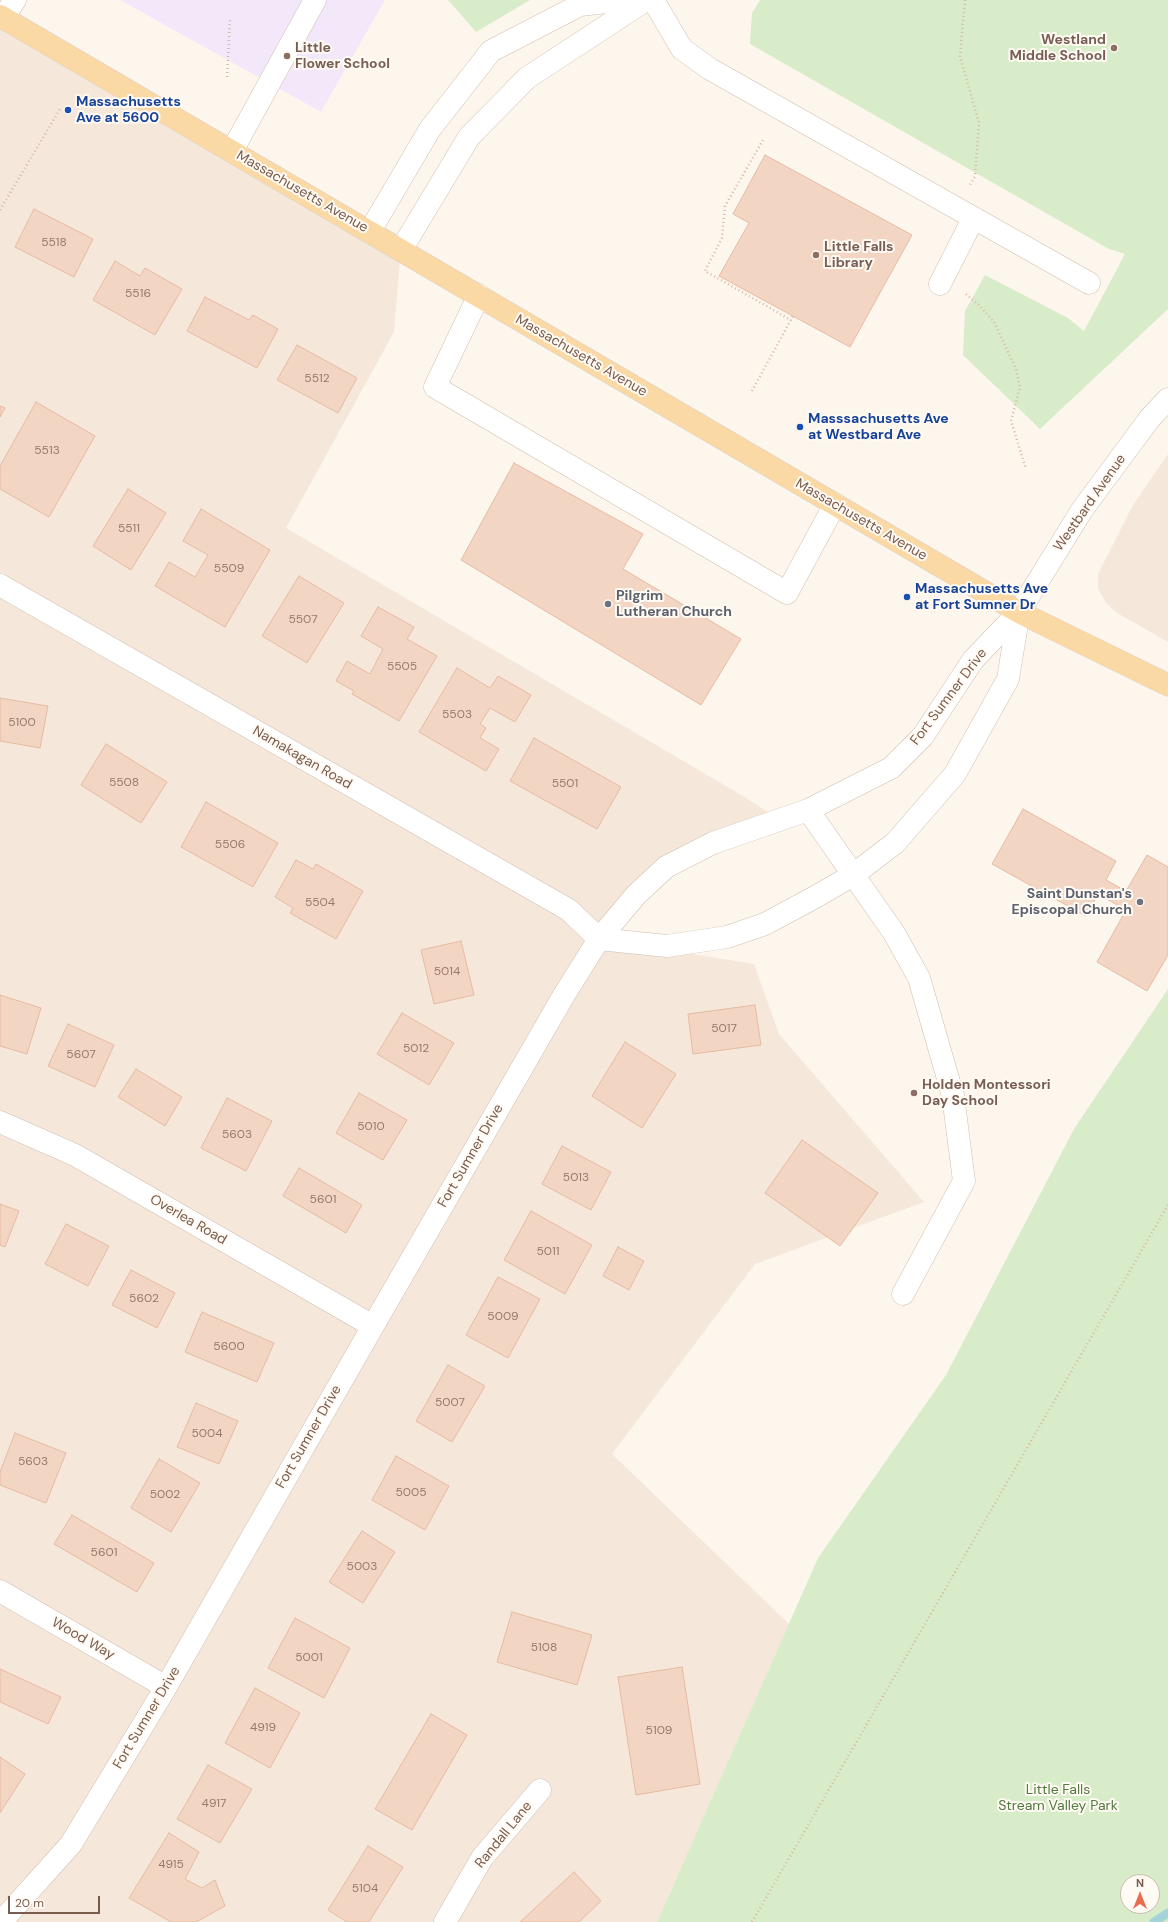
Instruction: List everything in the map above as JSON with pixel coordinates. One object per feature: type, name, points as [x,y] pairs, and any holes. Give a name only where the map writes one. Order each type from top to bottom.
[{"type":"main road","name":"Massachusetts Avenue","points":[[2,17],[1019,612],[1168,685]]},
{"type":"street","points":[[2,17],[15,0]]},
{"type":"street","points":[[232,151],[315,0]]},
{"type":"street","points":[[370,231],[430,129],[491,51],[580,5],[624,0]]},
{"type":"street","points":[[401,250],[469,137],[528,78],[646,0]]},
{"type":"street","points":[[653,0],[682,49],[710,69],[964,214],[1089,283]]},
{"type":"street","points":[[942,280],[964,214]]},
{"type":"street","points":[[478,296],[435,387],[441,391],[787,592],[835,504]]},
{"type":"street","name":"Westbard Avenue","points":[[1019,612],[1082,510],[1150,418],[1168,399]]},
{"type":"street","name":"Namakagan Road","points":[[0,585],[569,910],[599,939]]},
{"type":"street","points":[[599,939],[668,946],[727,937],[765,924],[853,875],[895,843],[955,774],[1008,679],[1019,612]]},
{"type":"street","name":"Fort Sumner Drive","points":[[1,1922],[71,1844],[166,1687],[564,995],[599,939],[636,895],[666,867],[713,843],[808,810],[891,768],[923,736],[973,660],[1019,612]]},
{"type":"street","points":[[808,810],[894,933],[919,978],[953,1096],[964,1181],[903,1294]]},
{"type":"street","name":"Overlea Road","points":[[0,1122],[75,1155],[373,1326]]},
{"type":"street","name":"Wood Way","points":[[0,1591],[166,1687]]},
{"type":"street","name":"Randall Lane","points":[[445,1922],[482,1858],[540,1790]]},
{"type":"path","points":[[964,214],[975,176],[979,123],[960,56],[965,0]]},
{"type":"path","points":[[228,77],[230,19]]},
{"type":"path","points":[[0,210],[60,109]]},
{"type":"path","points":[[763,140],[725,206],[722,238],[705,271],[791,320]]},
{"type":"path","points":[[942,280],[979,305],[994,322],[1016,369],[1020,387],[1011,421],[1026,469]]},
{"type":"path","points":[[752,391],[793,316]]},
{"type":"path","points":[[752,1922],[1168,1205]]},
{"type":"shaded area","name":"Little Flower School","points":[[120,0],[385,0],[321,112]]},
{"type":"shaded area","points":[[0,16],[401,250],[394,332],[286,528],[743,796],[780,820],[666,867],[599,939],[754,964],[779,1034],[924,1202],[755,1264],[612,1454],[789,1624],[657,1922],[0,1922]]},
{"type":"shaded area","points":[[1168,454],[1168,642],[1117,613],[1106,603],[1098,589],[1098,574],[1133,505]]},
{"type":"green space","points":[[448,0],[530,0],[476,32]]},
{"type":"green space","points":[[760,0],[1168,0],[1168,309],[1040,429],[963,355],[965,311],[985,275],[1068,318],[1084,331],[1125,254],[1109,249],[750,44],[752,13]]},
{"type":"green space","name":"Little Falls Stream Valley Park","points":[[1168,989],[1168,1922],[657,1922],[818,1558],[946,1375],[1074,1129]]},
{"type":"building","name":"Little Falls Library","points":[[765,155],[912,235],[850,347],[719,276],[749,223],[733,214]]},
{"type":"building","points":[[34,209],[93,239],[74,277],[15,247]]},
{"type":"building","points":[[115,261],[140,276],[145,268],[182,289],[155,335],[93,300]]},
{"type":"building","points":[[205,297],[249,320],[253,315],[278,329],[257,368],[187,331]]},
{"type":"building","points":[[297,345],[357,378],[338,413],[277,380]]},
{"type":"building","points":[[36,402],[95,436],[49,517],[0,489],[0,466]]},
{"type":"building","points":[[0,406],[5,408],[0,417]]},
{"type":"building","name":"Pilgrim Lutheran Church","points":[[514,463],[643,534],[623,569],[741,639],[701,705],[461,560]]},
{"type":"building","points":[[128,489],[166,513],[131,570],[93,546]]},
{"type":"building","points":[[201,509],[270,550],[225,627],[155,586],[169,562],[195,577],[208,555],[183,541]]},
{"type":"building","points":[[299,576],[344,603],[307,663],[262,636]]},
{"type":"building","points":[[378,607],[414,627],[407,639],[437,656],[399,721],[352,694],[354,691],[336,681],[347,661],[370,674],[383,649],[361,636]]},
{"type":"building","points":[[457,668],[490,688],[498,676],[531,695],[515,722],[490,708],[480,724],[486,728],[480,738],[499,749],[486,771],[419,732]]},
{"type":"building","points":[[0,698],[48,706],[40,748],[0,741]]},
{"type":"building","points":[[534,738],[621,787],[597,829],[510,781]]},
{"type":"building","points":[[106,744],[167,782],[141,823],[81,785]]},
{"type":"building","points":[[206,802],[278,843],[253,887],[181,847]]},
{"type":"building","name":"Saint Dunstan's Episcopal Church","points":[[1023,809],[1116,861],[1106,880],[1126,891],[1147,855],[1168,867],[1168,955],[1147,991],[1097,962],[1126,910],[1098,894],[1086,916],[992,864]]},
{"type":"building","points":[[296,860],[313,869],[316,864],[363,891],[336,939],[290,913],[293,908],[275,897]]},
{"type":"building","points":[[461,941],[474,995],[434,1004],[421,950]]},
{"type":"building","points":[[0,995],[41,1008],[27,1054],[0,1046]]},
{"type":"building","points":[[755,1005],[761,1045],[693,1054],[688,1014]]},
{"type":"building","points":[[402,1013],[454,1043],[429,1085],[377,1054]]},
{"type":"building","points":[[68,1024],[114,1045],[95,1087],[48,1066]]},
{"type":"building","points":[[625,1042],[676,1074],[642,1128],[592,1096]]},
{"type":"building","points":[[136,1069],[182,1097],[165,1126],[118,1097]]},
{"type":"building","points":[[359,1093],[407,1120],[383,1160],[336,1133]]},
{"type":"building","points":[[227,1098],[272,1121],[246,1171],[201,1148]]},
{"type":"building","points":[[802,1140],[878,1193],[840,1246],[765,1193]]},
{"type":"building","points":[[562,1146],[611,1172],[591,1210],[542,1184]]},
{"type":"building","points":[[299,1168],[362,1205],[346,1233],[283,1196]]},
{"type":"building","points":[[0,1204],[19,1211],[5,1247],[0,1245]]},
{"type":"building","points":[[531,1211],[592,1245],[565,1294],[504,1260]]},
{"type":"building","points":[[66,1224],[109,1246],[88,1286],[45,1264]]},
{"type":"building","points":[[618,1247],[644,1261],[629,1290],[603,1276]]},
{"type":"building","points":[[131,1270],[175,1293],[157,1328],[112,1305]]},
{"type":"building","points":[[498,1277],[540,1299],[508,1358],[466,1335]]},
{"type":"building","points":[[202,1312],[274,1343],[257,1382],[185,1352]]},
{"type":"building","points":[[448,1365],[485,1386],[452,1442],[416,1421]]},
{"type":"building","points":[[196,1403],[238,1421],[219,1464],[177,1447]]},
{"type":"building","points":[[15,1433],[66,1453],[46,1503],[0,1485],[0,1472]]},
{"type":"building","points":[[396,1456],[449,1486],[425,1530],[372,1500]]},
{"type":"building","points":[[159,1459],[200,1483],[171,1532],[131,1508]]},
{"type":"building","points":[[72,1515],[154,1563],[137,1592],[54,1544]]},
{"type":"building","points":[[362,1531],[395,1552],[363,1603],[329,1582]]},
{"type":"building","points":[[512,1612],[592,1635],[577,1685],[497,1662]]},
{"type":"building","points":[[295,1618],[350,1648],[324,1698],[268,1668]]},
{"type":"building","points":[[682,1667],[700,1784],[636,1795],[618,1677]]},
{"type":"building","points":[[0,1669],[61,1697],[48,1724],[0,1702]]},
{"type":"building","points":[[255,1688],[300,1713],[270,1768],[225,1743]]},
{"type":"building","points":[[431,1714],[467,1735],[412,1830],[375,1809]]},
{"type":"building","points":[[0,1757],[25,1774],[0,1813]]},
{"type":"building","points":[[208,1765],[252,1789],[220,1843],[177,1819]]},
{"type":"building","points":[[169,1833],[199,1852],[185,1879],[202,1888],[215,1880],[225,1906],[196,1922],[171,1922],[129,1898]]},
{"type":"building","points":[[368,1846],[403,1867],[369,1922],[347,1922],[328,1910]]},
{"type":"building","points":[[574,1872],[601,1901],[579,1922],[520,1922]]},
{"type":"waterway","points":[[1154,1922],[1168,1913]]},
{"type":"place","name":"Westland Middle School","points":[[1114,48]]},
{"type":"place","name":"Little Flower School","points":[[287,56]]},
{"type":"place","name":"Massachusetts Ave at 5600","points":[[68,110]]},
{"type":"place","name":"Little Falls Library","points":[[816,255]]},
{"type":"place","name":"Masssachusetts Ave at Westbard Ave","points":[[800,427]]},
{"type":"place","name":"Massachusetts Ave at Fort Sumner Dr","points":[[907,597]]},
{"type":"place","name":"Pilgrim Lutheran Church","points":[[608,604]]},
{"type":"place","name":"Saint Dunstan's Episcopal Church","points":[[1140,902]]},
{"type":"place","name":"Holden Montessori Day School","points":[[914,1093]]}]
